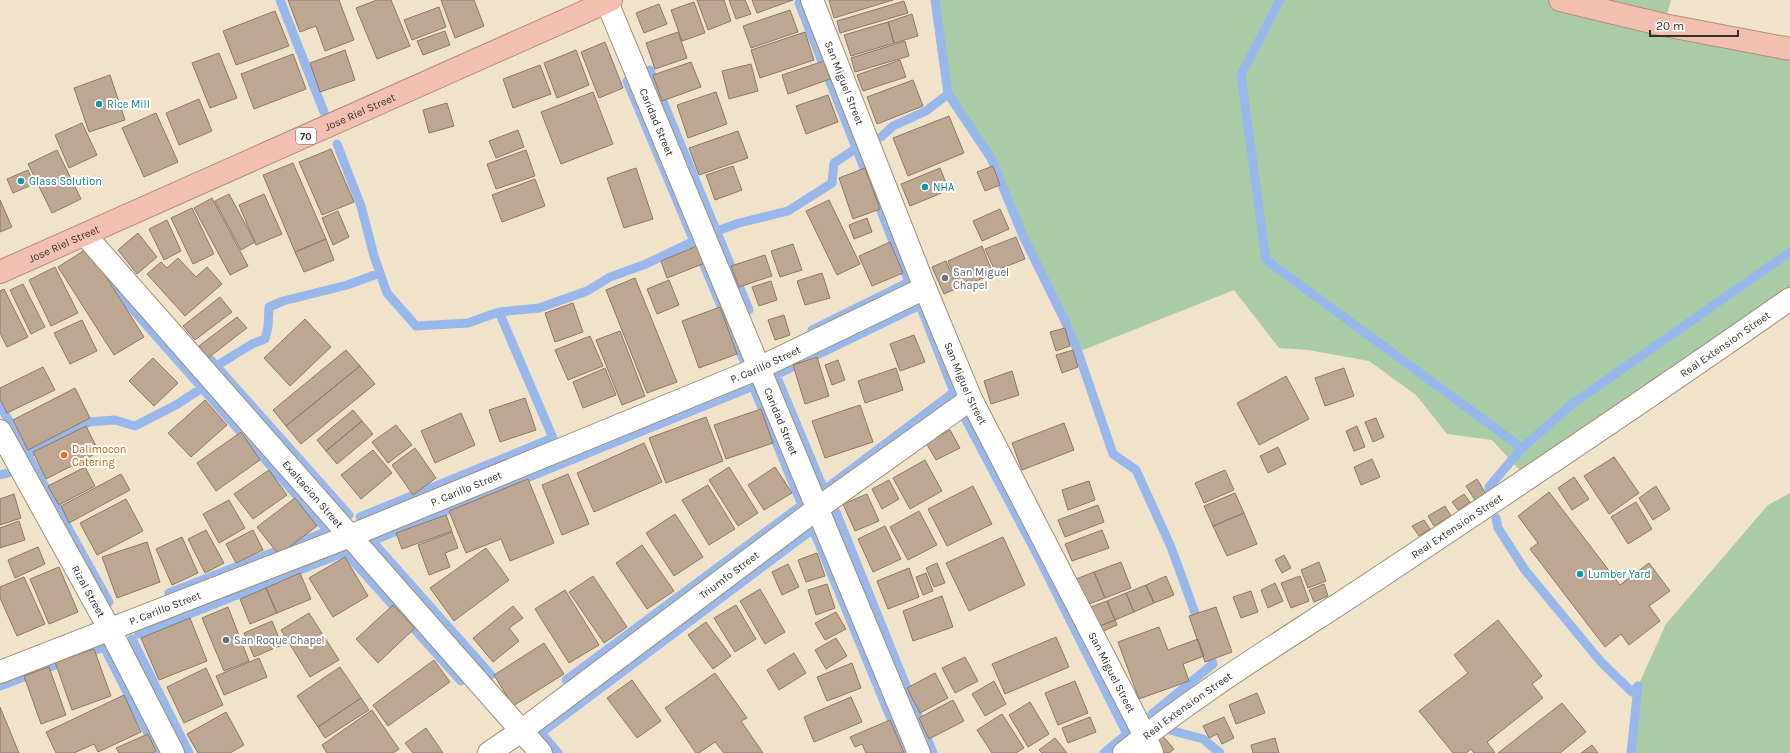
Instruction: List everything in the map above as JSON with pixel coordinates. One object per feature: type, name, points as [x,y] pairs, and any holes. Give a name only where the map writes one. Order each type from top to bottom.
[{"type":"highway","points":[[1560,0],[1664,25],[1790,49]]},
{"type":"highway","name":"Jose Riel Street","points":[[0,272],[609,1]]},
{"type":"street","name":"San Miguel Street","points":[[812,0],[971,399],[1148,745]]},
{"type":"street","name":"Caridad Street","points":[[609,1],[919,753]]},
{"type":"street","name":"Exaltacion Street","points":[[85,235],[541,753]]},
{"type":"street","name":"P. Carillo Street","points":[[0,672],[350,536],[759,368],[926,288]]},
{"type":"street","name":"Real Extension Street","points":[[1124,753],[1148,745],[1225,679],[1659,390],[1790,299]]},
{"type":"street","name":"Triumfo Street","points":[[489,753],[521,731],[818,508],[971,399]]},
{"type":"street","name":"Rizal Street","points":[[0,431],[110,630],[173,753]]},
{"type":"green space","points":[[935,0],[1671,0],[1664,25],[1790,49],[1790,299],[1527,478],[1492,440],[1447,434],[1416,395],[1369,361],[1308,350],[1279,348],[1234,290],[1078,352],[1064,319],[1023,236],[991,158],[948,94]]},
{"type":"green space","points":[[1790,493],[1790,753],[1631,753],[1638,686],[1666,624],[1768,505]]},
{"type":"building","points":[[288,0],[339,0],[354,40],[325,51],[316,26],[300,32]]},
{"type":"building","points":[[377,0],[391,0],[410,46],[377,59],[356,8]]},
{"type":"building","points":[[441,0],[474,0],[484,26],[455,38]]},
{"type":"building","points":[[697,0],[724,0],[731,21],[708,30]]},
{"type":"building","points":[[729,0],[745,0],[751,14],[736,19]]},
{"type":"building","points":[[752,0],[793,0],[757,13]]},
{"type":"building","points":[[829,0],[893,0],[834,18]]},
{"type":"building","points":[[904,1],[908,13],[840,33],[837,21]]},
{"type":"building","points":[[694,2],[705,33],[682,41],[671,10]]},
{"type":"building","points":[[659,4],[667,24],[644,33],[636,13]]},
{"type":"building","points":[[439,7],[446,27],[412,40],[404,20]]},
{"type":"building","points":[[790,10],[798,32],[751,48],[743,26]]},
{"type":"building","points":[[275,11],[289,46],[236,65],[223,31]]},
{"type":"building","points":[[912,14],[918,36],[894,43],[888,22]]},
{"type":"building","points":[[888,22],[894,43],[851,56],[844,35]]},
{"type":"building","points":[[445,31],[450,45],[423,55],[417,41]]},
{"type":"building","points":[[678,32],[687,58],[655,69],[646,43]]},
{"type":"building","points":[[805,32],[814,60],[760,78],[751,50]]},
{"type":"building","points":[[905,41],[909,56],[855,72],[851,58]]},
{"type":"building","points":[[605,42],[623,88],[599,98],[581,52]]},
{"type":"building","points":[[345,50],[355,80],[320,92],[310,63]]},
{"type":"building","points":[[576,50],[589,85],[557,98],[544,63]]},
{"type":"building","points":[[219,53],[237,98],[210,108],[192,63]]},
{"type":"building","points":[[293,54],[306,89],[254,109],[241,74]]},
{"type":"building","points":[[900,60],[906,77],[863,91],[857,75]]},
{"type":"building","points":[[824,61],[830,79],[788,94],[782,75]]},
{"type":"building","points":[[691,62],[701,87],[662,101],[653,75]]},
{"type":"building","points":[[751,64],[758,91],[729,99],[722,71]]},
{"type":"building","points":[[540,65],[551,94],[513,108],[503,79]]},
{"type":"building","name":"Rice Mill","points":[[110,75],[125,120],[89,132],[74,88]]},
{"type":"building","points":[[913,80],[923,106],[877,124],[867,97]]},
{"type":"building","points":[[593,92],[613,144],[561,164],[541,112]]},
{"type":"building","points":[[716,92],[727,124],[688,138],[677,105]]},
{"type":"building","points":[[828,95],[838,122],[806,134],[796,106]]},
{"type":"building","points":[[199,99],[212,131],[179,145],[166,113]]},
{"type":"building","points":[[447,103],[454,126],[429,133],[423,110]]},
{"type":"building","points":[[156,113],[178,162],[144,177],[122,128]]},
{"type":"building","points":[[949,116],[964,153],[908,176],[893,138]]},
{"type":"building","points":[[82,123],[97,155],[69,168],[55,135]]},
{"type":"building","points":[[518,130],[524,147],[496,158],[489,141]]},
{"type":"building","points":[[738,131],[748,158],[699,175],[689,148]]},
{"type":"building","points":[[331,149],[354,202],[322,215],[299,162]]},
{"type":"building","points":[[57,150],[81,199],[52,213],[28,164]]},
{"type":"building","points":[[526,150],[535,176],[496,189],[487,164]]},
{"type":"building","points":[[293,163],[326,239],[295,252],[263,175]]},
{"type":"building","points":[[733,166],[742,190],[715,200],[706,175]]},
{"type":"building","name":"NHA","points":[[993,166],[1000,185],[985,191],[977,172]]},
{"type":"building","points":[[636,168],[653,219],[624,228],[607,178]]},
{"type":"building","points":[[865,168],[880,209],[853,219],[839,178]]},
{"type":"building","name":"NHA","points":[[940,168],[949,190],[910,206],[901,184]]},
{"type":"building","name":"Glass Solution","points":[[28,170],[34,184],[13,193],[7,179]]},
{"type":"building","points":[[535,179],[545,206],[502,222],[492,195]]},
{"type":"building","points":[[229,194],[255,242],[241,250],[215,201]]},
{"type":"building","points":[[264,194],[282,234],[256,245],[239,205]]},
{"type":"building","points":[[212,198],[248,266],[230,275],[194,208]]},
{"type":"building","points":[[0,200],[12,227],[0,232]]},
{"type":"building","points":[[829,200],[860,264],[837,275],[806,211]]},
{"type":"building","points":[[192,208],[214,254],[193,264],[171,218]]},
{"type":"building","points":[[1000,209],[1009,229],[982,241],[973,221]]},
{"type":"building","points":[[338,211],[349,237],[333,245],[322,218]]},
{"type":"building","points":[[867,218],[872,232],[854,239],[849,225]]},
{"type":"building","points":[[167,220],[181,251],[164,260],[149,229]]},
{"type":"building","points":[[138,233],[157,257],[137,274],[118,250]]},
{"type":"building","points":[[1016,237],[1025,259],[995,271],[985,249]]},
{"type":"building","points":[[326,239],[334,260],[304,272],[295,252]]},
{"type":"building","points":[[890,242],[903,273],[872,286],[859,256]]},
{"type":"building","points":[[793,244],[802,270],[780,277],[771,251]]},
{"type":"building","points":[[699,245],[705,263],[667,278],[661,261]]},
{"type":"building","points":[[982,246],[993,274],[959,288],[948,261]]},
{"type":"building","points":[[88,248],[144,337],[114,355],[58,267]]},
{"type":"building","points":[[765,255],[772,276],[739,287],[731,266]]},
{"type":"building","points":[[178,258],[196,277],[207,267],[222,284],[185,316],[147,274],[161,262],[167,268]]},
{"type":"building","name":"San Miguel Chapel","points":[[946,261],[958,288],[944,294],[932,267]]},
{"type":"building","points":[[55,267],[78,313],[51,326],[29,280]]},
{"type":"building","points":[[822,273],[830,298],[805,305],[797,281]]},
{"type":"building","points":[[635,278],[677,382],[647,393],[606,290]]},
{"type":"building","points":[[669,280],[679,305],[657,314],[647,289]]},
{"type":"building","points":[[771,281],[777,300],[759,306],[752,287]]},
{"type":"building","points":[[23,284],[45,327],[31,334],[10,290]]},
{"type":"building","points":[[4,289],[28,337],[7,347],[0,333],[0,291]]},
{"type":"building","points":[[220,297],[232,312],[195,340],[183,326]]},
{"type":"building","points":[[573,303],[583,332],[555,342],[545,313]]},
{"type":"building","points":[[720,307],[737,354],[699,368],[682,321]]},
{"type":"building","points":[[784,315],[790,335],[775,340],[768,320]]},
{"type":"building","points":[[237,317],[247,328],[208,358],[199,346]]},
{"type":"building","points":[[305,319],[331,347],[290,386],[264,358]]},
{"type":"building","points":[[82,320],[97,351],[70,364],[54,333]]},
{"type":"building","points":[[1065,328],[1070,346],[1056,351],[1050,332]]},
{"type":"building","points":[[620,331],[645,396],[622,405],[596,340]]},
{"type":"building","points":[[914,335],[925,362],[900,371],[890,344]]},
{"type":"building","points":[[590,336],[603,366],[568,380],[555,350]]},
{"type":"building","points":[[346,350],[360,366],[286,426],[273,410]]},
{"type":"building","points":[[1073,350],[1078,367],[1062,373],[1056,355]]},
{"type":"building","points":[[817,357],[829,396],[805,404],[793,365]]},
{"type":"building","points":[[153,358],[178,383],[154,406],[129,381]]},
{"type":"building","points":[[838,360],[845,380],[832,385],[825,365]]},
{"type":"building","points":[[360,366],[375,384],[301,444],[286,426]]},
{"type":"building","points":[[43,367],[55,390],[7,413],[0,399],[0,388]]},
{"type":"building","points":[[605,368],[616,395],[583,408],[573,382]]},
{"type":"building","points":[[896,368],[903,390],[865,403],[858,381]]},
{"type":"building","points":[[1344,368],[1354,396],[1325,406],[1315,378]]},
{"type":"building","points":[[1012,371],[1019,395],[991,404],[984,381]]},
{"type":"building","points":[[1286,376],[1309,419],[1259,445],[1237,403]]},
{"type":"building","points":[[75,388],[90,418],[28,450],[13,420]]},
{"type":"building","points":[[525,398],[536,430],[500,442],[489,410]]},
{"type":"building","points":[[205,400],[227,425],[191,457],[168,433]]},
{"type":"building","points":[[860,405],[873,442],[825,458],[812,421]]},
{"type":"building","points":[[761,409],[773,443],[726,459],[714,425]]},
{"type":"building","points":[[353,410],[362,421],[326,451],[317,440]]},
{"type":"building","points":[[461,413],[475,445],[435,463],[421,431]]},
{"type":"building","points":[[706,417],[723,461],[666,483],[649,438]]},
{"type":"building","points":[[1376,418],[1384,437],[1373,442],[1365,422]]},
{"type":"building","points":[[362,421],[373,434],[337,464],[326,451]]},
{"type":"building","points":[[1064,423],[1074,450],[1022,470],[1012,443]]},
{"type":"building","points":[[396,425],[412,445],[388,463],[372,442]]},
{"type":"building","points":[[86,426],[99,452],[46,479],[33,452]]},
{"type":"building","points":[[1357,426],[1365,447],[1354,451],[1346,431]]},
{"type":"building","points":[[950,430],[960,448],[936,460],[926,443]]},
{"type":"building","points":[[241,432],[260,460],[216,491],[197,463]]},
{"type":"building","points":[[644,443],[662,482],[594,512],[577,473]]},
{"type":"building","points":[[1278,447],[1286,464],[1268,473],[1260,456]]},
{"type":"building","points":[[415,448],[436,478],[413,495],[392,465]]},
{"type":"building","points":[[373,450],[392,473],[361,499],[341,475]]},
{"type":"building","points":[[1614,457],[1639,493],[1609,514],[1584,476]]},
{"type":"building","points":[[1372,459],[1380,477],[1361,485],[1354,467]]},
{"type":"building","points":[[925,460],[942,491],[910,509],[893,478]]},
{"type":"building","points":[[85,467],[95,486],[59,505],[48,486]]},
{"type":"building","points":[[729,467],[758,513],[738,526],[709,480]]},
{"type":"building","points":[[775,467],[792,493],[764,510],[748,485]]},
{"type":"building","points":[[269,470],[287,495],[253,519],[234,494]]},
{"type":"building","points":[[1225,470],[1234,490],[1204,503],[1195,483]]},
{"type":"building","points":[[121,474],[130,490],[69,523],[61,506]]},
{"type":"building","points":[[568,474],[589,524],[562,535],[542,485]]},
{"type":"building","points":[[1574,477],[1589,499],[1572,510],[1558,488]]},
{"type":"building","points":[[528,479],[554,543],[510,561],[501,539],[466,553],[449,511]]},
{"type":"building","points":[[1477,479],[1486,494],[1475,500],[1466,486]]},
{"type":"building","points":[[889,480],[899,499],[882,509],[872,489]]},
{"type":"building","points":[[1089,481],[1095,500],[1068,510],[1062,490]]},
{"type":"building","points":[[708,485],[735,529],[709,545],[682,500]]},
{"type":"building","points":[[973,486],[992,524],[947,546],[928,509]]},
{"type":"building","points":[[1656,486],[1670,509],[1653,520],[1639,498]]},
{"type":"building","name":"Lumber Yard","points":[[1549,492],[1620,585],[1649,563],[1670,591],[1649,606],[1660,621],[1629,645],[1621,634],[1605,647],[1530,549],[1538,543],[1518,516]]},
{"type":"building","points":[[1235,493],[1244,513],[1213,526],[1204,506]]},
{"type":"building","points":[[14,494],[21,518],[0,525],[0,499]]},
{"type":"building","points":[[867,494],[879,521],[855,531],[843,504]]},
{"type":"building","points":[[1464,494],[1470,502],[1458,510],[1452,502]]},
{"type":"building","points":[[295,498],[317,526],[279,555],[257,527]]},
{"type":"building","points":[[126,499],[143,531],[97,555],[80,523]]},
{"type":"building","points":[[229,500],[245,528],[219,543],[203,514]]},
{"type":"building","points":[[1636,502],[1652,529],[1628,544],[1611,517]]},
{"type":"building","points":[[1098,505],[1104,522],[1065,537],[1058,520]]},
{"type":"building","points":[[1445,506],[1451,516],[1434,526],[1428,516]]},
{"type":"building","points":[[919,511],[937,545],[908,560],[890,527]]},
{"type":"building","points":[[1244,513],[1257,544],[1227,556],[1213,526]]},
{"type":"building","points":[[675,514],[703,557],[674,576],[646,533]]},
{"type":"building","points":[[446,515],[452,531],[402,549],[396,533]]},
{"type":"building","points":[[1424,520],[1430,529],[1419,536],[1412,526]]},
{"type":"building","points":[[19,521],[25,540],[0,548],[0,528]]},
{"type":"building","points":[[885,526],[901,559],[873,572],[858,539]]},
{"type":"building","points":[[206,530],[224,563],[205,573],[188,539]]},
{"type":"building","points":[[253,530],[263,550],[236,563],[226,544]]},
{"type":"building","points":[[1102,530],[1109,548],[1072,561],[1065,544]]},
{"type":"building","points":[[452,532],[458,548],[445,553],[450,567],[429,575],[418,545]]},
{"type":"building","points":[[182,537],[198,573],[172,585],[156,549]]},
{"type":"building","points":[[1003,537],[1025,585],[969,611],[946,563]]},
{"type":"building","points":[[147,542],[160,582],[117,598],[102,557]]},
{"type":"building","points":[[642,545],[674,591],[647,609],[616,563]]},
{"type":"building","points":[[38,547],[45,564],[15,578],[8,560]]},
{"type":"building","points":[[486,548],[509,580],[454,621],[430,588]]},
{"type":"building","points":[[817,553],[825,576],[806,582],[798,560]]},
{"type":"building","points":[[1284,555],[1291,568],[1282,573],[1275,560]]},
{"type":"building","points":[[345,557],[368,596],[333,617],[309,578]]},
{"type":"building","points":[[1121,562],[1131,588],[1105,598],[1094,572]]},
{"type":"building","points":[[1319,562],[1326,581],[1308,588],[1301,570]]},
{"type":"building","points":[[937,563],[945,583],[934,587],[926,568]]},
{"type":"building","points":[[788,564],[799,587],[782,595],[772,572]]},
{"type":"building","points":[[59,567],[78,612],[49,624],[30,579]]},
{"type":"building","points":[[909,568],[919,597],[888,609],[877,581]]},
{"type":"building","points":[[1094,572],[1105,598],[1081,607],[1071,581]]},
{"type":"building","points":[[300,573],[311,599],[277,613],[266,588]]},
{"type":"building","points":[[926,573],[933,591],[923,595],[916,577]]},
{"type":"building","points":[[593,576],[627,627],[604,643],[569,592]]},
{"type":"building","points":[[1166,576],[1174,595],[1154,603],[1146,585]]},
{"type":"building","points":[[1300,576],[1309,601],[1291,608],[1281,583]]},
{"type":"building","points":[[24,577],[45,624],[17,636],[0,598],[0,587]]},
{"type":"building","points":[[1275,583],[1283,601],[1268,608],[1261,590]]},
{"type":"building","points":[[827,584],[835,608],[816,615],[808,590]]},
{"type":"building","points":[[1324,584],[1328,596],[1314,602],[1309,590]]},
{"type":"building","points":[[1146,585],[1154,603],[1134,612],[1126,593]]},
{"type":"building","points":[[266,588],[277,613],[250,624],[240,599]]},
{"type":"building","points":[[760,589],[785,632],[765,644],[740,601]]},
{"type":"building","points":[[565,590],[599,645],[569,663],[535,609]]},
{"type":"building","points":[[1251,591],[1258,612],[1241,618],[1233,597]]},
{"type":"building","points":[[1126,593],[1134,612],[1115,620],[1107,601]]},
{"type":"building","points":[[942,596],[953,627],[913,641],[903,611]]},
{"type":"building","points":[[1107,601],[1115,620],[1092,629],[1083,610]]},
{"type":"building","points":[[393,605],[415,628],[378,663],[356,639]]},
{"type":"building","points":[[736,605],[756,639],[735,652],[714,618]]},
{"type":"building","points":[[513,606],[523,618],[509,628],[519,641],[493,662],[473,638]]},
{"type":"building","name":"San Roque Chapel","points":[[228,607],[249,661],[224,671],[202,618]]},
{"type":"building","points":[[1216,607],[1232,652],[1205,662],[1189,616]]},
{"type":"building","points":[[836,612],[846,629],[825,640],[815,623]]},
{"type":"building","points":[[309,613],[339,660],[310,677],[281,630]]},
{"type":"building","points":[[190,618],[207,661],[159,680],[141,638]]},
{"type":"building","points":[[1115,620],[1117,625],[1094,635],[1092,629]]},
{"type":"building","points":[[1498,620],[1542,676],[1532,684],[1543,698],[1487,742],[1495,753],[1474,753],[1471,749],[1466,753],[1453,753],[1419,711],[1468,673],[1454,655]]},
{"type":"building","points":[[272,621],[282,645],[254,657],[244,633]]},
{"type":"building","points":[[706,622],[731,656],[713,669],[688,635]]},
{"type":"building","points":[[1159,627],[1168,650],[1198,639],[1204,656],[1183,664],[1189,681],[1139,699],[1118,642]]},
{"type":"building","points":[[1056,637],[1069,667],[1005,694],[992,664]]},
{"type":"building","points":[[836,638],[847,656],[826,669],[815,650]]},
{"type":"building","points":[[544,643],[564,674],[513,706],[494,675]]},
{"type":"building","points":[[94,649],[111,696],[72,710],[55,662]]},
{"type":"building","points":[[794,653],[806,673],[779,690],[767,670]]},
{"type":"building","points":[[965,657],[978,681],[955,693],[942,668]]},
{"type":"building","points":[[259,658],[267,677],[224,695],[216,676]]},
{"type":"building","points":[[434,660],[450,682],[388,726],[373,705]]},
{"type":"building","points":[[852,663],[861,688],[827,701],[817,677]]},
{"type":"building","points":[[49,667],[66,715],[41,724],[24,676]]},
{"type":"building","points":[[340,667],[361,698],[318,727],[297,696]]},
{"type":"building","points":[[206,668],[223,705],[184,723],[167,687]]},
{"type":"building","points":[[715,673],[747,718],[741,721],[763,753],[724,753],[715,742],[699,753],[696,753],[665,708]]},
{"type":"building","points":[[935,673],[948,698],[920,713],[907,688]]},
{"type":"building","points":[[632,680],[661,721],[637,738],[607,698]]},
{"type":"building","points":[[994,681],[1006,704],[985,716],[972,694]]},
{"type":"building","points":[[1075,681],[1088,713],[1058,725],[1045,693]]},
{"type":"building","points":[[1257,693],[1265,713],[1236,724],[1229,705]]},
{"type":"building","points":[[124,695],[141,732],[98,752],[94,744],[74,753],[56,753],[46,732]]},
{"type":"building","points":[[851,697],[862,722],[814,742],[804,717]]},
{"type":"building","points":[[361,698],[369,710],[325,738],[318,727]]},
{"type":"building","points":[[953,700],[964,721],[929,739],[919,718]]},
{"type":"building","points":[[1030,702],[1049,734],[1028,747],[1009,715]]},
{"type":"building","points":[[1562,703],[1586,732],[1560,753],[1498,753]]},
{"type":"building","points":[[0,707],[19,753],[0,753]]},
{"type":"building","points":[[372,710],[399,749],[393,753],[327,753],[322,745]]},
{"type":"building","points":[[226,712],[244,745],[230,753],[198,753],[187,734]]},
{"type":"building","points":[[1002,714],[1024,748],[1016,753],[992,753],[977,730]]},
{"type":"building","points":[[1090,717],[1096,732],[1068,743],[1062,728]]},
{"type":"building","points":[[1224,717],[1234,738],[1222,744],[1217,734],[1209,738],[1203,726]]},
{"type":"building","points":[[890,720],[904,753],[866,753],[862,744],[855,747],[850,737]]},
{"type":"building","points":[[426,728],[443,753],[413,753],[405,743]]},
{"type":"building","points":[[148,734],[156,751],[152,753],[119,753],[116,748]]},
{"type":"building","points":[[1162,735],[1174,749],[1169,753],[1158,753],[1150,744]]},
{"type":"building","points":[[1055,738],[1067,753],[1042,753],[1039,750]]},
{"type":"building","points":[[1275,738],[1279,753],[1253,753],[1251,745]]},
{"type":"building","points":[[1592,745],[1598,753],[1581,753]]},
{"type":"waterway","points":[[280,0],[324,112]]},
{"type":"waterway","points":[[935,0],[948,94],[991,158],[1023,236],[1064,319],[1078,352],[1113,454],[1136,470],[1171,547],[1199,624]]},
{"type":"waterway","points":[[1280,0],[1241,75],[1266,260],[1522,448]]},
{"type":"waterway","points":[[799,3],[909,282],[812,330]]},
{"type":"waterway","points":[[650,70],[749,310]]},
{"type":"waterway","points":[[627,81],[744,361]]},
{"type":"waterway","points":[[881,137],[893,126],[926,111],[948,94]]},
{"type":"waterway","points":[[337,144],[361,206],[374,256],[387,293],[416,326],[468,323],[499,312],[539,308],[587,291],[610,277],[646,264],[694,241]]},
{"type":"waterway","points":[[717,231],[739,223],[788,211],[832,183],[834,163],[855,149]]},
{"type":"waterway","points":[[1490,493],[1489,487],[1522,448],[1572,404],[1790,252]]},
{"type":"waterway","points":[[221,363],[252,344],[265,339],[268,327],[269,307],[283,301],[347,285],[380,273]]},
{"type":"waterway","points":[[105,278],[328,531],[169,593]]},
{"type":"waterway","points":[[920,305],[954,392],[824,490],[776,375],[920,305]]},
{"type":"waterway","points":[[360,517],[553,438],[499,312]]},
{"type":"waterway","points":[[211,360],[349,515]]},
{"type":"waterway","points":[[491,675],[372,541],[753,386],[802,505],[566,680]]},
{"type":"waterway","points":[[29,454],[89,422],[115,420],[135,426],[176,405],[202,388]]},
{"type":"waterway","points":[[0,405],[109,602]]},
{"type":"waterway","points":[[966,420],[1040,560],[1127,734],[1104,753]]},
{"type":"waterway","points":[[0,475],[8,473]]},
{"type":"waterway","points":[[836,512],[933,753]]},
{"type":"waterway","points":[[1496,518],[1498,528],[1525,570],[1601,662],[1632,692],[1638,686],[1631,753]]},
{"type":"waterway","points":[[558,753],[541,733],[813,529],[905,753]]},
{"type":"waterway","points":[[139,634],[345,552],[461,681]]},
{"type":"waterway","points":[[132,639],[189,753]]},
{"type":"waterway","points":[[84,654],[104,647],[158,753]]},
{"type":"waterway","points":[[1152,714],[1213,664],[1208,649]]},
{"type":"waterway","points":[[0,686],[66,661]]},
{"type":"waterway","points":[[1162,728],[1203,739],[1220,753]]},
{"type":"place","name":"Rice Mill","points":[[99,104]]},
{"type":"place","name":"Glass Solution","points":[[21,181]]},
{"type":"place","name":"NHA","points":[[925,187]]},
{"type":"place","name":"San Miguel Chapel","points":[[945,278]]},
{"type":"place","name":"Dalimocon Catering","points":[[64,455]]},
{"type":"place","name":"Lumber Yard","points":[[1580,574]]},
{"type":"place","name":"San Roque Chapel","points":[[226,640]]}]
